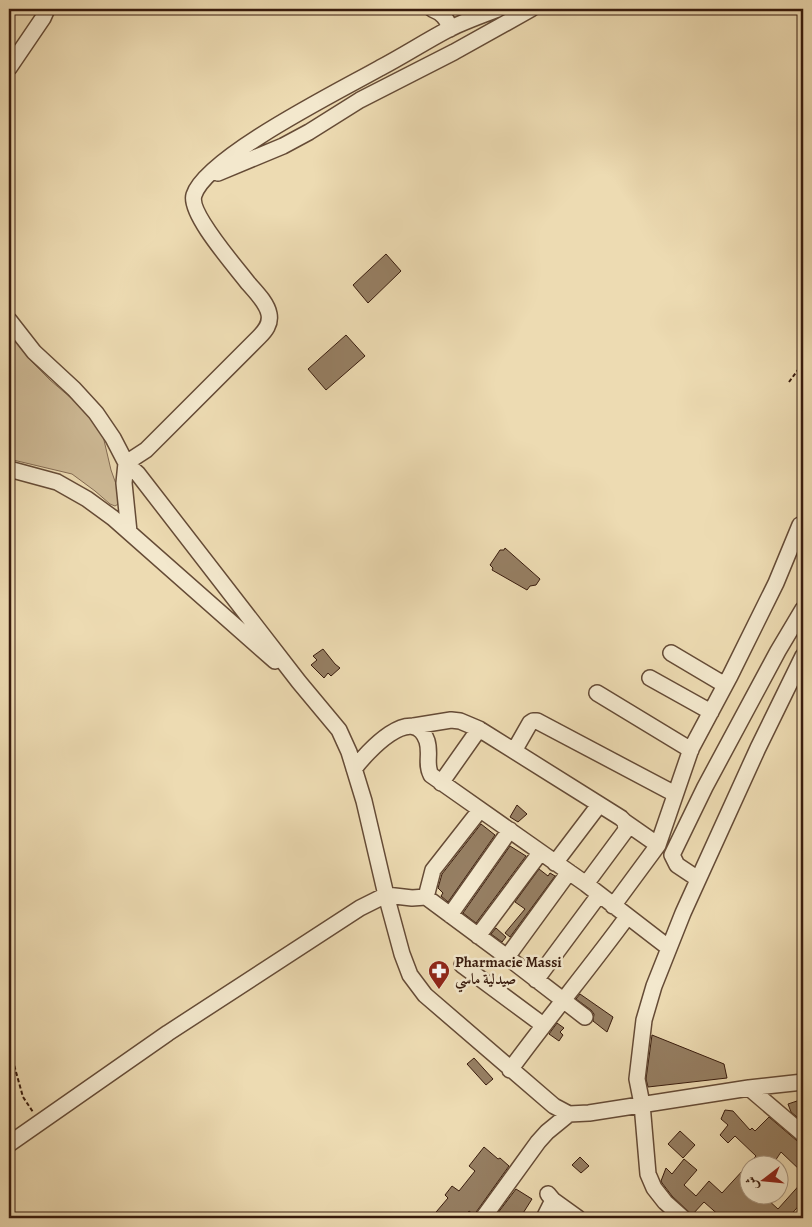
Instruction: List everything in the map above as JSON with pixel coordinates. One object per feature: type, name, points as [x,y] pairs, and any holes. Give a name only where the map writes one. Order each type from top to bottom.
[{"type":"street","points":[[9,68],[43,18],[47,9]]},
{"type":"street","points":[[432,9],[445,17],[450,29]]},
{"type":"street","points":[[129,532],[124,483],[126,464],[146,450],[266,330],[269,322],[269,314],[262,300],[221,249],[196,211],[193,201],[194,194],[205,178],[258,137],[450,29],[498,9]]},
{"type":"street","points":[[205,178],[283,146],[360,100],[454,52],[530,9]]},
{"type":"street","points":[[9,320],[34,352],[74,388],[96,413],[113,438],[126,464],[138,474],[299,682],[339,730],[349,752],[364,801],[386,895],[406,968],[424,995],[510,1070],[554,1106],[569,1114],[589,1113],[748,1088],[803,1082]]},
{"type":"street","points":[[9,469],[57,482],[95,504],[299,682]]},
{"type":"street","points":[[614,906],[658,845],[691,750],[776,582],[800,525]]},
{"type":"street","points":[[698,879],[677,865],[672,855],[704,788],[778,651],[803,609]]},
{"type":"street","points":[[672,653],[725,685]]},
{"type":"street","points":[[683,1218],[659,1195],[648,1174],[642,1104],[636,1079],[644,1020],[668,948],[698,879],[803,656]]},
{"type":"street","points":[[650,678],[711,712]]},
{"type":"street","points":[[596,693],[691,750]]},
{"type":"street","points":[[354,769],[382,739],[398,729],[452,720],[460,721],[479,729],[599,804],[658,845]]},
{"type":"street","points":[[514,751],[530,723],[537,721],[676,794]]},
{"type":"street","points":[[414,726],[422,731],[430,751],[428,770],[431,775],[586,884],[668,948]]},
{"type":"street","points":[[441,783],[479,729]]},
{"type":"street","points":[[555,863],[599,804]]},
{"type":"street","points":[[426,896],[433,870],[480,810]]},
{"type":"street","points":[[586,884],[626,830],[625,822]]},
{"type":"street","points":[[450,914],[510,830]]},
{"type":"street","points":[[478,936],[540,853]]},
{"type":"street","points":[[507,957],[569,872]]},
{"type":"street","points":[[9,1144],[168,1033],[360,908],[386,895],[412,898],[426,896],[584,1018]]},
{"type":"street","points":[[536,980],[599,895]]},
{"type":"street","points":[[510,1070],[627,917]]},
{"type":"street","points":[[462,965],[543,1025]]},
{"type":"street","points":[[748,1088],[803,1134]]},
{"type":"street","points":[[483,1218],[546,1132],[569,1114]]},
{"type":"street","points":[[544,1218],[550,1196],[578,1218]]},
{"type":"path","points":[[789,382],[803,364]]},
{"type":"path","points":[[9,1047],[23,1097],[41,1122]]},
{"type":"shaded area","points":[[9,332],[29,359],[93,417],[103,436],[111,470],[121,498],[120,503],[115,506],[110,504],[72,474],[9,459]]},
{"type":"building","points":[[386,254],[401,271],[368,303],[353,285]]},
{"type":"building","points":[[346,335],[365,356],[326,390],[308,369]]},
{"type":"building","points":[[505,548],[540,579],[536,585],[530,586],[527,590],[492,570],[493,568],[490,565],[500,550]]},
{"type":"building","points":[[323,649],[340,668],[331,676],[328,673],[324,678],[311,665],[317,660],[313,656]]},
{"type":"building","points":[[517,805],[527,814],[518,822],[510,817]]},
{"type":"building","points":[[481,824],[495,835],[448,902],[441,896],[443,893],[438,888],[442,874]]},
{"type":"building","points":[[510,846],[526,856],[476,923],[463,913]]},
{"type":"building","points":[[539,869],[548,876],[550,873],[555,876],[510,937],[505,933],[525,909],[515,902]]},
{"type":"building","points":[[496,928],[506,937],[502,942],[491,934]]},
{"type":"building","points":[[580,994],[613,1017],[607,1032],[593,1021],[594,1014],[591,1010],[576,999]]},
{"type":"building","points":[[557,1023],[564,1028],[560,1032],[563,1035],[559,1041],[549,1034]]},
{"type":"building","points":[[652,1035],[724,1064],[727,1078],[648,1087],[646,1079]]},
{"type":"building","points":[[474,1058],[493,1079],[486,1085],[467,1064]]},
{"type":"building","points":[[803,1099],[803,1122],[791,1112],[788,1104]]},
{"type":"building","points":[[725,1110],[733,1111],[750,1130],[752,1128],[755,1131],[769,1117],[803,1146],[803,1173],[790,1161],[790,1154],[781,1152],[780,1154],[754,1154],[735,1136],[728,1143],[720,1135],[728,1125],[721,1119]]},
{"type":"building","points":[[680,1131],[695,1145],[683,1158],[668,1144]]},
{"type":"building","points":[[484,1147],[509,1166],[474,1215],[469,1211],[464,1218],[431,1218],[448,1198],[445,1195],[452,1186],[459,1191],[475,1171],[469,1166]]},
{"type":"building","points":[[580,1157],[589,1166],[581,1173],[572,1165]]},
{"type":"building","points":[[684,1159],[697,1170],[684,1185],[696,1196],[709,1181],[722,1193],[740,1173],[740,1204],[772,1204],[778,1209],[782,1204],[790,1204],[790,1196],[803,1181],[803,1201],[788,1218],[722,1218],[704,1202],[692,1215],[672,1196],[661,1181],[666,1168],[672,1174]]},
{"type":"building","points":[[516,1189],[532,1199],[520,1218],[494,1218]]},
{"type":"place","name":"Pharmacie Massi صيدلية ماسي","points":[[439,990]]}]
